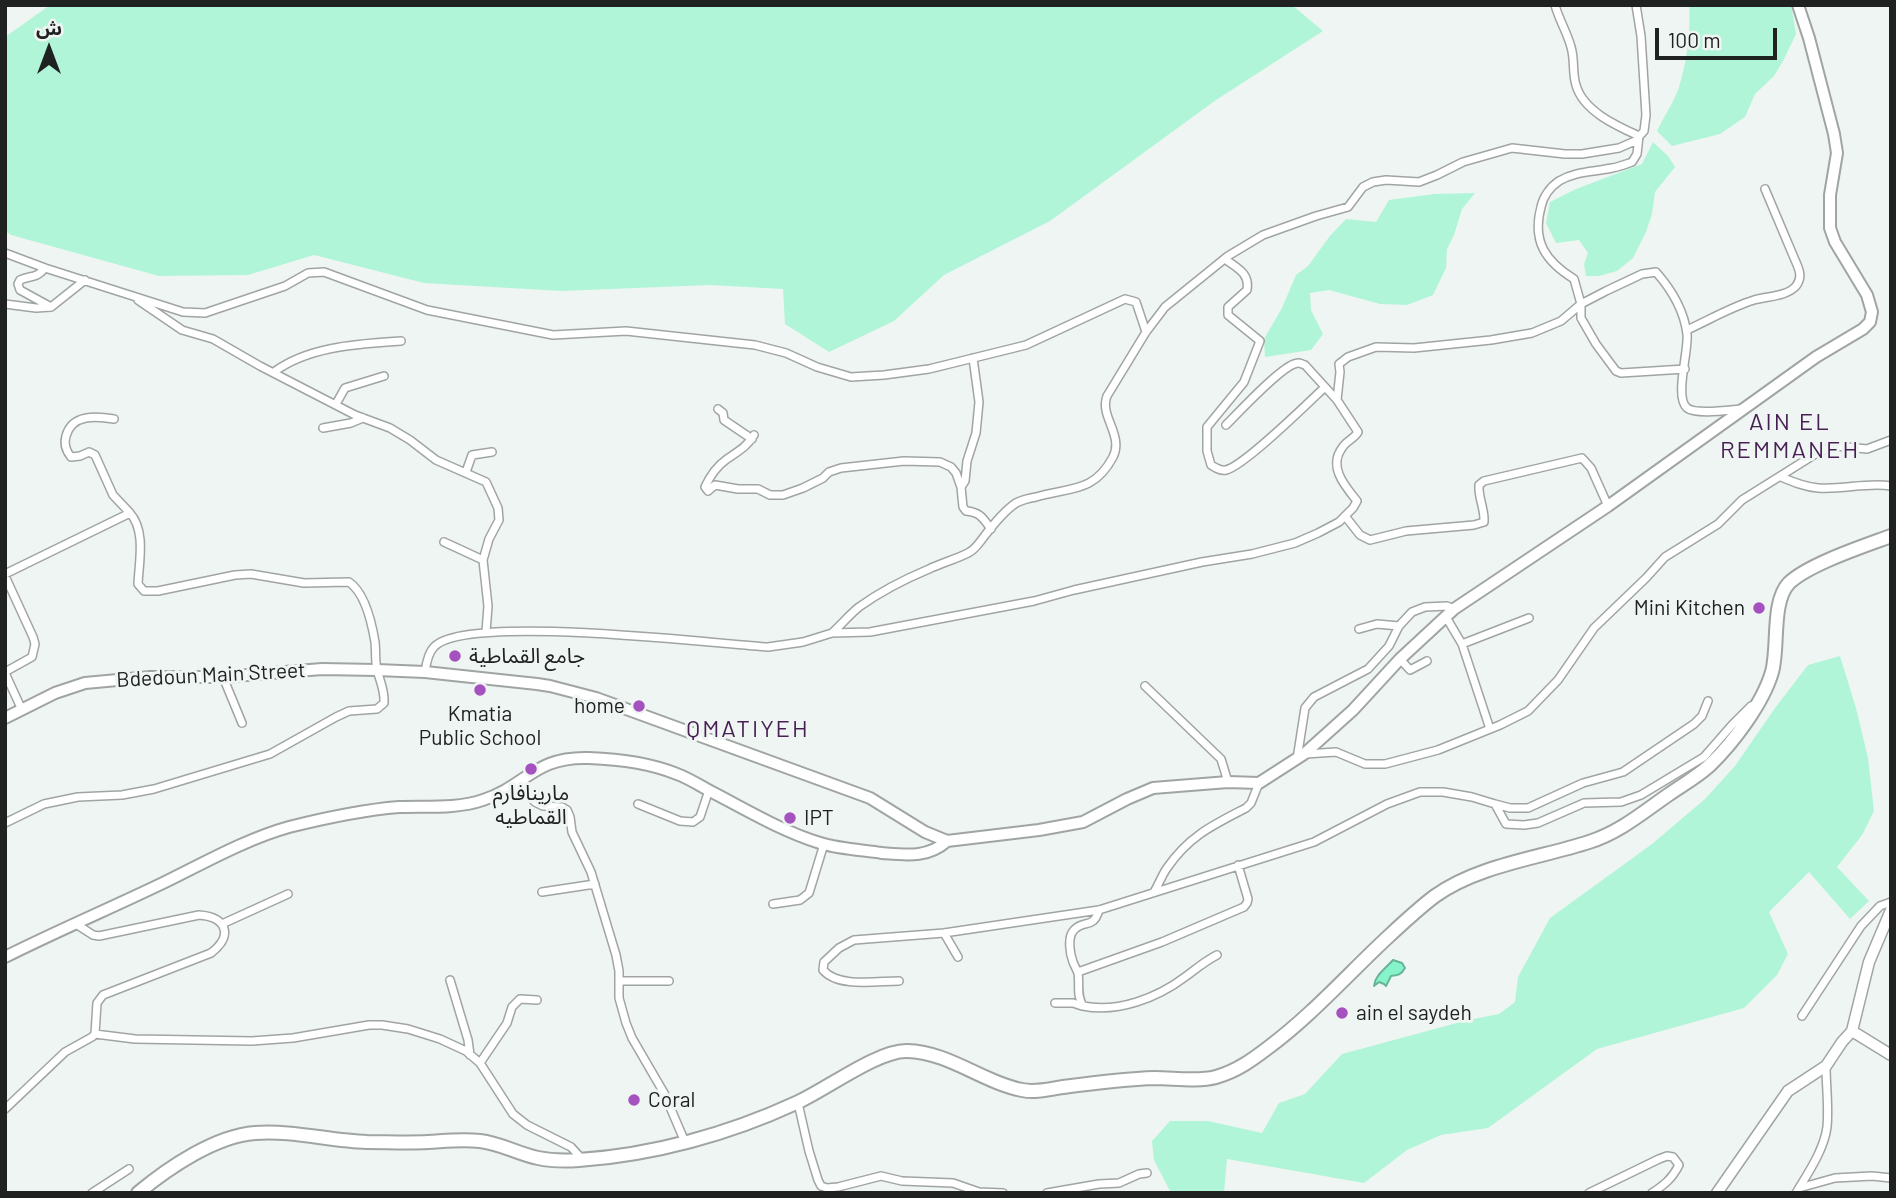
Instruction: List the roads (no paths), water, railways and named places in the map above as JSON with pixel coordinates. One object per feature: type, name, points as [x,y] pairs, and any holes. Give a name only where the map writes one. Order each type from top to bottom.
[{"type":"main road","points":[[5,957],[225,853],[287,828],[364,811],[473,803],[498,793],[536,769],[564,758],[628,761],[662,769],[677,774],[776,825],[824,844],[895,854],[926,854],[939,849],[947,841],[1083,822],[1153,788],[1228,782],[1259,783],[1300,757],[1353,710],[1400,659],[1450,613],[1870,322],[1871,305],[1867,295],[1835,242],[1830,228],[1830,195],[1837,153],[1809,38],[1798,5]]},
{"type":"main road","points":[[138,1193],[163,1172],[193,1155],[232,1138],[256,1133],[299,1135],[344,1142],[479,1141],[541,1159],[583,1160],[685,1142],[738,1126],[798,1103],[887,1055],[907,1051],[938,1056],[1010,1087],[1028,1091],[1152,1078],[1211,1079],[1244,1066],[1295,1028],[1375,949],[1435,896],[1461,881],[1507,864],[1594,841],[1627,825],[1692,779],[1713,762],[1741,730],[1770,678],[1776,653],[1778,609],[1784,589],[1811,569],[1891,536]]},
{"type":"main road","name":"Bdedoun Main Street","points":[[5,718],[55,693],[85,683],[150,677],[223,677],[322,669],[377,670],[425,672],[550,686],[596,698],[870,798],[925,832],[947,841]]},
{"type":"street","points":[[1555,5],[1575,61],[1573,74],[1577,90],[1595,111],[1639,136]]},
{"type":"street","points":[[832,633],[858,608],[878,595],[977,547],[990,529],[1017,503],[1096,481],[1116,447],[1105,401],[1146,331],[1165,307],[1224,259],[1263,235],[1348,207],[1363,187],[1373,182],[1419,182],[1462,162],[1511,148],[1582,154],[1599,153],[1631,144],[1646,125],[1642,36],[1636,5]]},
{"type":"street","points":[[1639,136],[1637,154],[1632,162],[1573,175],[1557,183],[1543,198],[1537,223],[1541,245],[1559,269],[1574,279],[1581,304],[1581,318],[1616,370],[1621,373],[1685,369]]},
{"type":"street","points":[[1687,330],[1753,300],[1794,289],[1800,279],[1795,260],[1765,189]]},
{"type":"street","points":[[5,253],[183,312],[205,313],[285,286],[308,273],[324,272],[427,310],[553,335],[574,336],[604,331],[626,331],[755,345],[786,353],[817,367],[851,377],[884,376],[929,369],[1026,345],[1125,299],[1136,302],[1146,331]]},
{"type":"street","points":[[1224,259],[1246,274],[1248,280],[1247,290],[1227,307],[1228,315],[1260,341],[1244,382],[1207,427],[1207,451],[1211,465],[1219,470],[1229,470],[1325,387]]},
{"type":"street","points":[[45,268],[39,275],[24,278],[18,284],[20,290],[51,307]]},
{"type":"street","points":[[1337,400],[1339,364],[1355,354],[1376,347],[1413,348],[1532,333],[1561,321],[1581,304],[1642,274],[1656,272],[1672,291],[1687,330],[1681,388],[1682,400],[1687,408],[1696,411],[1745,409]]},
{"type":"street","points":[[5,304],[51,307],[85,280]]},
{"type":"street","points":[[132,296],[182,330],[213,339],[363,418],[390,428],[436,460],[486,482],[498,508],[499,520],[489,539],[483,560],[488,607],[486,632]]},
{"type":"street","points":[[274,372],[285,364],[336,347],[401,341]]},
{"type":"street","points":[[961,487],[965,481],[967,461],[976,433],[979,402],[973,358]]},
{"type":"street","points":[[425,672],[434,647],[440,643],[486,632],[548,631],[768,647],[803,642],[832,633],[870,632],[1034,601],[1202,562],[1252,554],[1307,538],[1339,522],[1353,508],[1357,501],[1340,478],[1337,459],[1346,442],[1358,432],[1337,400],[1305,365],[1292,365],[1226,425]]},
{"type":"street","points":[[336,404],[345,388],[384,376]]},
{"type":"street","points":[[718,410],[723,413],[724,420],[753,437],[739,452],[715,470],[705,487],[708,491],[715,485],[758,489],[770,495],[783,495],[841,468],[904,461],[940,462],[951,467],[956,473],[963,507],[984,519],[990,529]]},
{"type":"street","points":[[5,823],[44,804],[78,797],[122,795],[154,789],[270,754],[336,717],[349,712],[377,709],[382,706],[385,697],[377,670],[371,625],[362,599],[353,584],[345,581],[304,583],[251,574],[158,592],[144,591],[138,584],[138,526],[113,495],[95,455],[89,453],[71,457],[65,441],[66,433],[76,421],[96,416],[114,419]]},
{"type":"street","points":[[323,428],[363,418]]},
{"type":"street","points":[[1490,729],[1447,606],[1425,607],[1412,612],[1399,626],[1389,646],[1368,669],[1314,697],[1305,708],[1300,757],[1336,752],[1364,764],[1385,764],[1438,750],[1490,729],[1528,711],[1558,680],[1594,628],[1665,557],[1717,524],[1742,500],[1817,453],[1836,446],[1867,449],[1891,440]]},
{"type":"street","points":[[466,472],[472,455],[492,452]]},
{"type":"street","points":[[1345,516],[1360,534],[1370,540],[1406,531],[1474,525],[1484,522],[1478,494],[1479,485],[1483,481],[1582,458],[1591,468],[1608,506]]},
{"type":"street","points":[[1781,477],[1819,488],[1868,484],[1891,486]]},
{"type":"street","points":[[22,710],[5,672],[32,657],[35,644],[5,575],[130,513]]},
{"type":"street","points":[[444,541],[483,560]]},
{"type":"street","points":[[1462,644],[1529,618]]},
{"type":"street","points":[[1359,629],[1377,624],[1399,626]]},
{"type":"street","points":[[1400,659],[1410,670],[1427,661]]},
{"type":"street","points":[[223,677],[242,723]]},
{"type":"street","points":[[1145,685],[1221,759],[1228,782]]},
{"type":"street","points":[[1496,804],[1506,824],[1524,825],[1538,823],[1584,803],[1621,802],[1641,795],[1704,757],[1759,699]]},
{"type":"street","points":[[899,981],[863,982],[835,979],[823,970],[824,962],[839,948],[854,940],[944,933],[1099,910],[1314,842],[1387,804],[1420,792],[1443,792],[1510,808],[1528,808],[1583,783],[1623,772],[1694,724],[1702,716],[1708,701]]},
{"type":"street","points":[[518,781],[535,802],[567,810],[572,831],[591,872],[616,955],[619,999],[632,1038],[664,1093],[685,1142]]},
{"type":"street","points":[[1154,892],[1185,846],[1200,832],[1246,808],[1251,803],[1259,783]]},
{"type":"street","points":[[638,804],[690,823],[700,817],[709,790]]},
{"type":"street","points":[[773,904],[800,900],[809,894],[824,844]]},
{"type":"street","points":[[1078,972],[1162,942],[1244,907],[1248,899],[1238,865]]},
{"type":"street","points":[[542,892],[595,884]]},
{"type":"street","points":[[222,925],[288,894]]},
{"type":"street","points":[[1801,1016],[1861,926],[1880,906],[1891,902]]},
{"type":"street","points":[[1083,1006],[1078,991],[1078,972],[1070,948],[1071,936],[1080,926],[1093,923],[1099,910]]},
{"type":"street","points":[[1717,1193],[1788,1091],[1826,1066],[1852,1031],[1869,962],[1891,910]]},
{"type":"street","points":[[5,1109],[53,1061],[95,1034],[97,1003],[103,995],[211,953],[220,946],[224,928],[211,916],[199,915],[99,936],[76,925]]},
{"type":"street","points":[[944,933],[958,957]]},
{"type":"street","points":[[1055,1003],[1105,1007],[1138,1002],[1185,977],[1203,962],[1217,955]]},
{"type":"street","points":[[450,979],[470,1055]]},
{"type":"street","points":[[619,981],[669,981]]},
{"type":"street","points":[[480,1063],[520,999],[537,1000]]},
{"type":"street","points":[[95,1034],[135,1039],[252,1041],[382,1025],[408,1029],[453,1044],[470,1055],[480,1063],[513,1114],[527,1125],[570,1147],[583,1160]]},
{"type":"street","points":[[1852,1031],[1891,1055]]},
{"type":"street","points":[[1798,1190],[1813,1163],[1827,1128],[1826,1066]]},
{"type":"street","points":[[798,1103],[808,1151],[821,1186],[838,1187],[881,1176],[902,1181],[953,1183],[979,1192],[1003,1193]]},
{"type":"street","points":[[1589,1193],[1667,1156],[1673,1157],[1679,1165],[1674,1174],[1668,1182],[1652,1193]]},
{"type":"street","points":[[92,1193],[129,1169]]},
{"type":"street","points":[[1047,1193],[1119,1183],[1147,1173]]},
{"type":"street","points":[[1798,1190],[1835,1178],[1891,1178]]},
{"type":"place","name":"Mini Kitchen","points":[[1759,608]]},
{"type":"place","name":"جامع القماطية","points":[[455,656]]},
{"type":"place","name":"Kmatia Public School","points":[[480,690]]},
{"type":"place","name":"home","points":[[639,706]]},
{"type":"place","name":"مارينافارم القماطيه","points":[[531,769]]},
{"type":"place","name":"IPT","points":[[790,818]]},
{"type":"place","name":"ain el saydeh","points":[[1342,1013]]},
{"type":"place","name":"Coral","points":[[634,1100]]},
{"type":"district","name":"AIN EL REMMANEH","points":[[1790,436]]},
{"type":"district","name":"QMATIYEH","points":[[748,729]]}]
